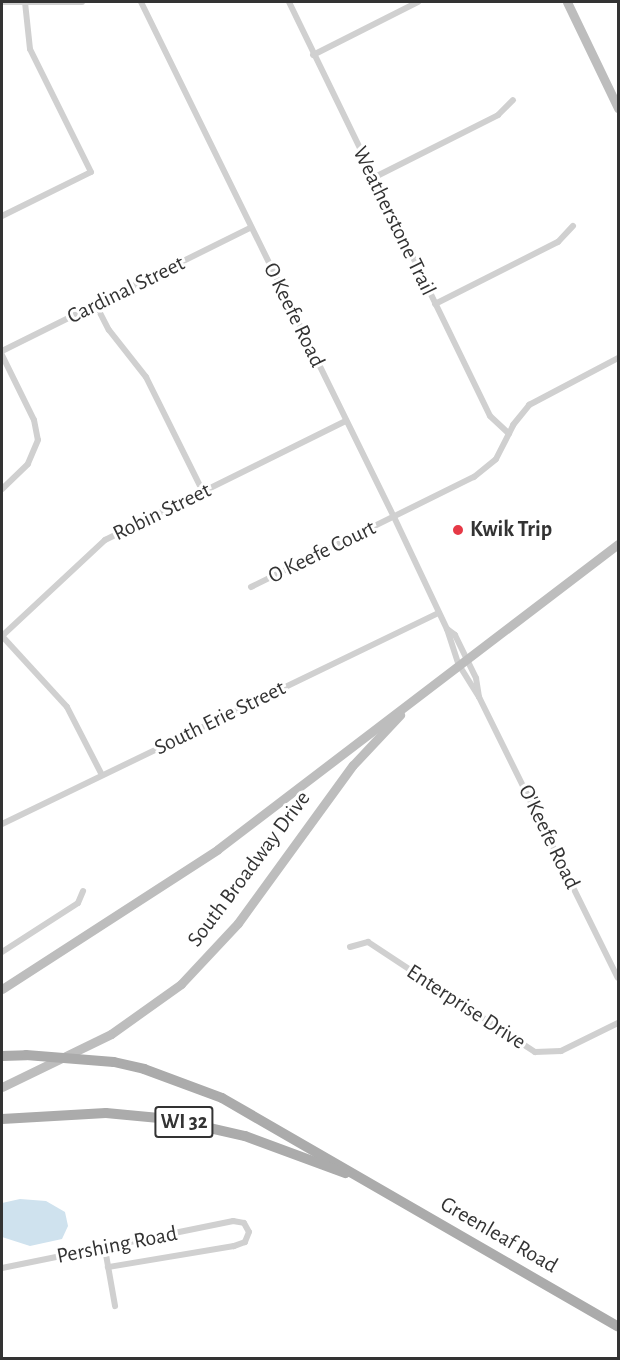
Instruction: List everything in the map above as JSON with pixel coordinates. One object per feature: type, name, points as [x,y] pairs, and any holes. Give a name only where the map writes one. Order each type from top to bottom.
[{"type":"main road","points":[[567,2],[618,108]]},
{"type":"main road","name":"South Broadway Drive","points":[[2,989],[185,873],[618,544]]},
{"type":"main road","name":"South Broadway Drive","points":[[2,1087],[111,1034],[188,977],[238,923],[353,765],[412,702]]},
{"type":"main road","name":"WI 32","points":[[2,1056],[26,1055],[114,1062],[163,1075],[222,1098],[359,1178]]},
{"type":"main road","name":"WI 32","points":[[2,1119],[106,1113],[170,1119],[244,1136],[359,1178]]},
{"type":"main road","name":"Greenleaf Road","points":[[359,1178],[618,1327]]},
{"type":"street","points":[[2,2],[82,2]]},
{"type":"street","points":[[2,216],[91,172],[30,49],[25,2]]},
{"type":"street","name":"O Keefe Road","points":[[141,2],[447,629]]},
{"type":"street","name":"Weatherstone Trail","points":[[289,2],[490,416],[509,434]]},
{"type":"street","points":[[313,55],[418,2]]},
{"type":"street","points":[[373,178],[498,115],[513,100]]},
{"type":"street","points":[[435,304],[558,242],[573,226]]},
{"type":"street","name":"Cardinal Street","points":[[2,353],[250,228]]},
{"type":"street","points":[[96,305],[109,330],[146,377],[203,492]]},
{"type":"street","points":[[2,353],[33,420],[38,440],[28,464],[2,489]]},
{"type":"street","name":"O Keefe Court","points":[[251,587],[485,470],[496,459],[520,415],[539,398],[618,358]]},
{"type":"street","name":"Robin Street","points":[[2,636],[105,540],[346,421]]},
{"type":"street","name":"South Erie Street","points":[[2,824],[439,613]]},
{"type":"street","name":"O'Keefe Road","points":[[447,629],[618,978]]},
{"type":"street","points":[[2,636],[67,707],[102,775]]},
{"type":"street","points":[[2,952],[78,903],[83,891]]},
{"type":"street","name":"Enterprise Drive","points":[[350,947],[368,942],[535,1052],[561,1051],[618,1023]]},
{"type":"street","name":"Pershing Road","points":[[2,1268],[105,1249],[233,1221],[247,1226],[248,1237],[241,1245],[108,1268]]},
{"type":"street","points":[[105,1249],[115,1306]]},
{"type":"water","points":[[20,1199],[46,1201],[65,1212],[68,1226],[62,1239],[30,1246],[2,1237],[2,1203]]},
{"type":"place","name":"Kwik Trip","points":[[458,530]]}]
